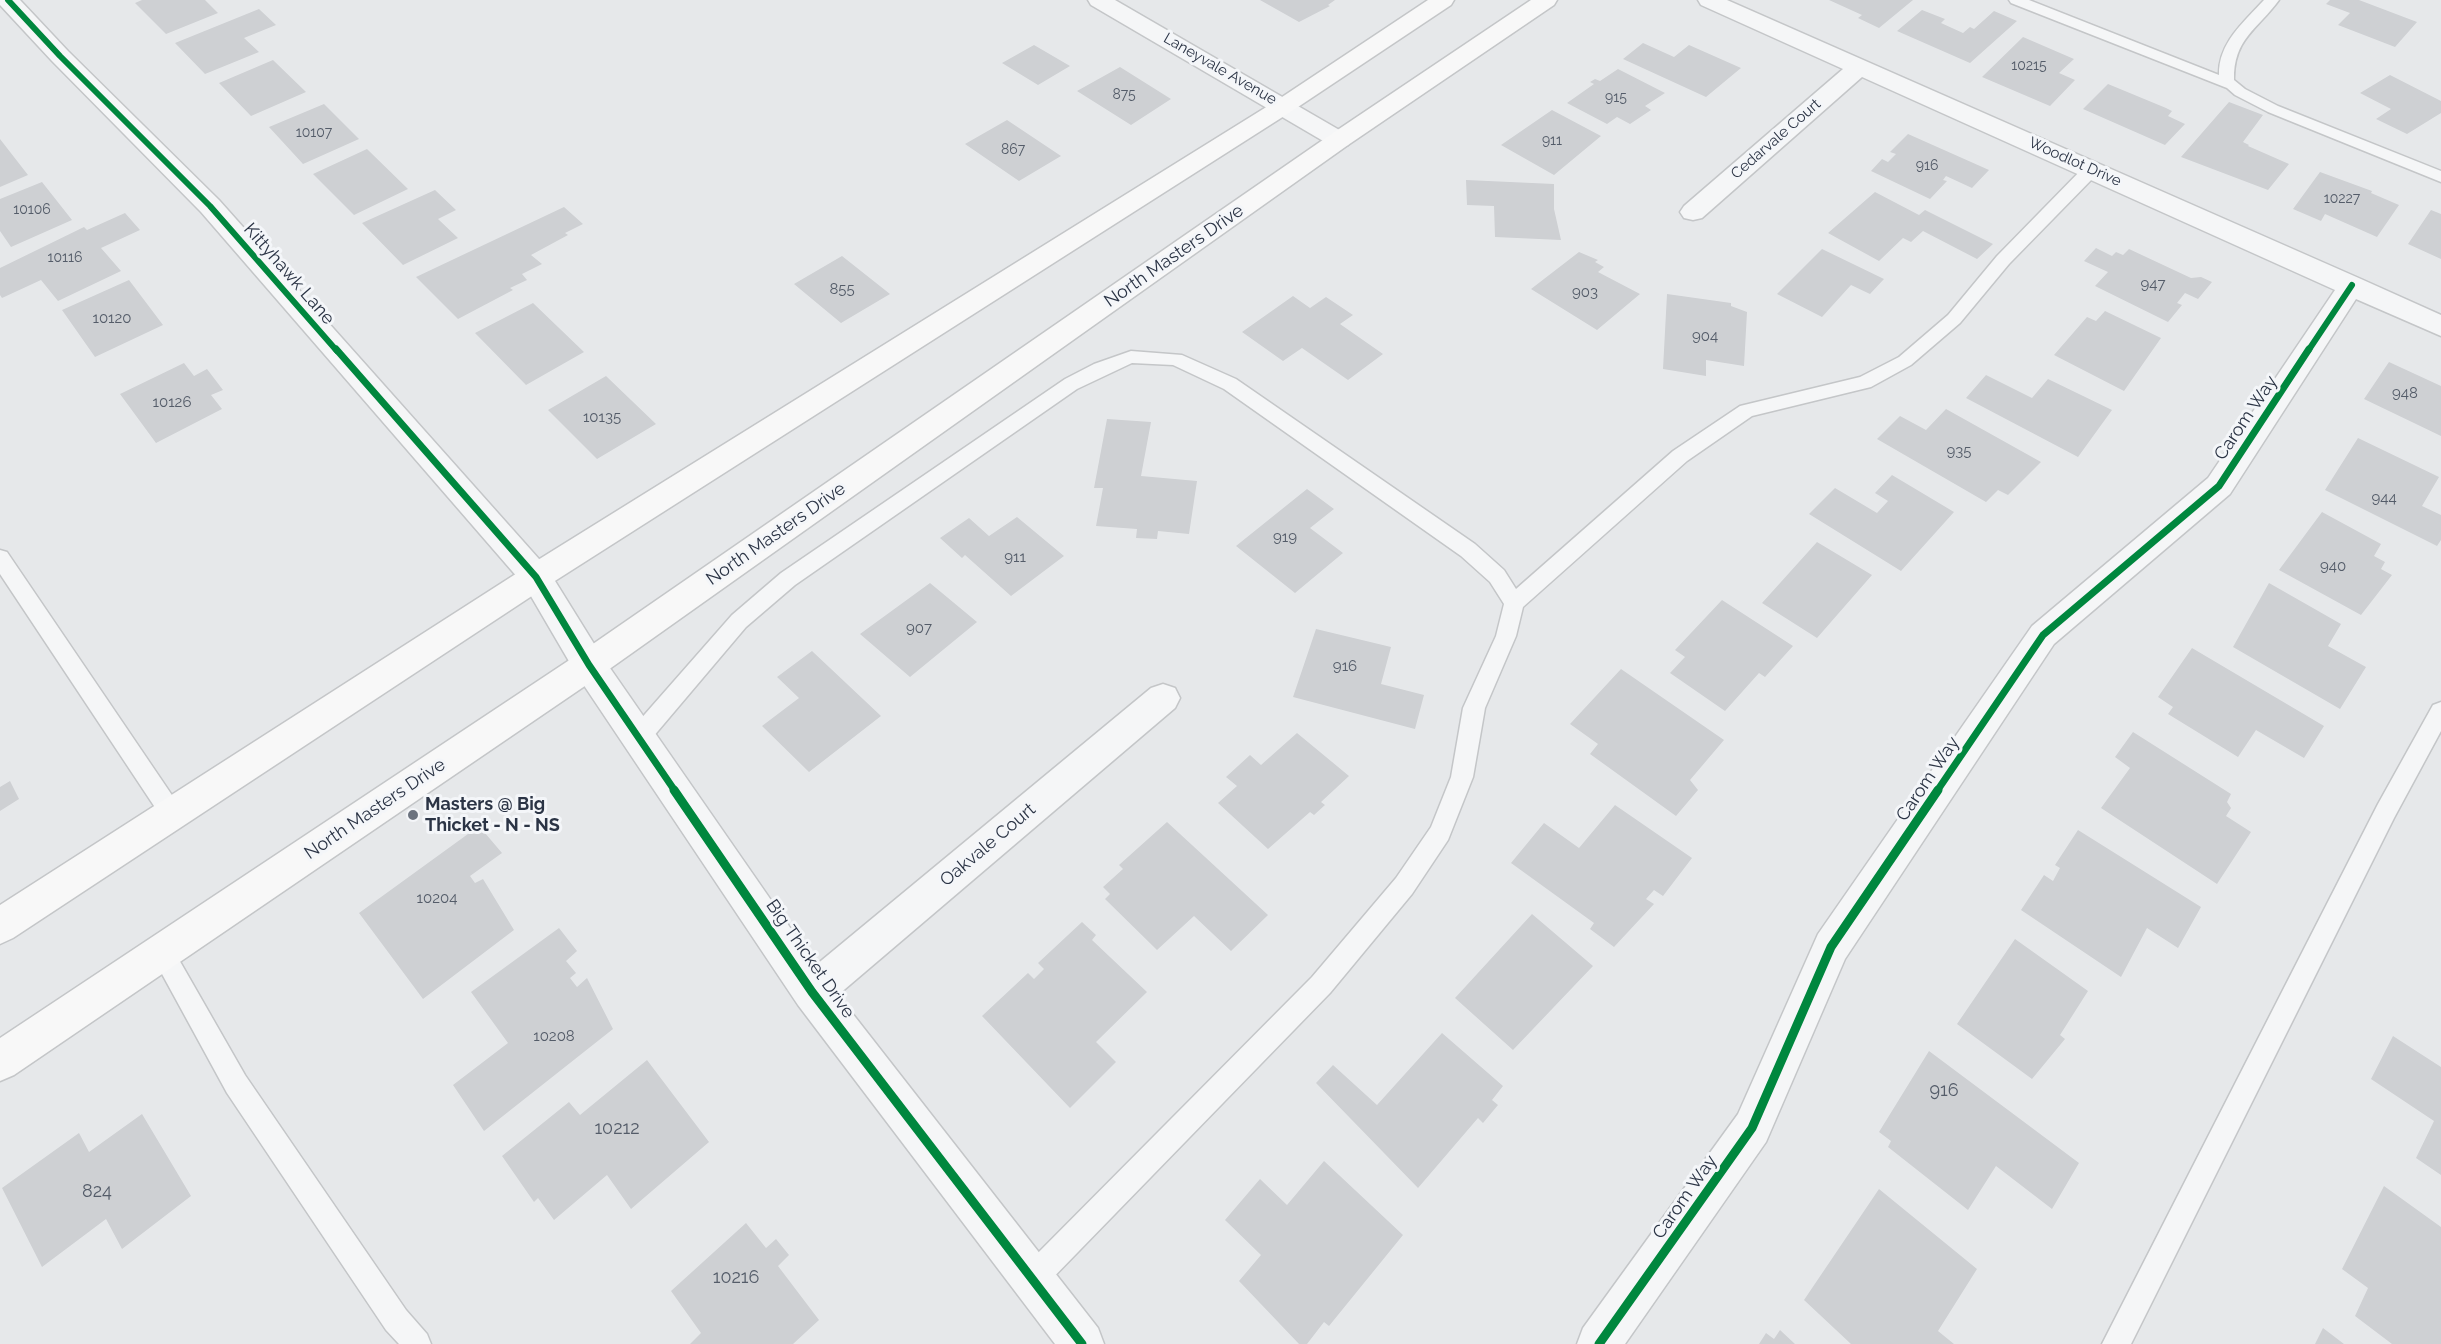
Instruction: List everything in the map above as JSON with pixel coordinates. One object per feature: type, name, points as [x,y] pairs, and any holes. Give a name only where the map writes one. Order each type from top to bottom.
[{"type":"main road","points":[[0,926],[536,577],[1284,106],[1443,0]]},
{"type":"main road","name":"North Masters Drive","points":[[0,1061],[590,665],[1339,140],[1546,0]]},
{"type":"street","name":"Kittyhawk Lane","points":[[8,0],[60,56],[210,206],[536,577]]},
{"type":"street","name":"Laneyvale Avenue","points":[[1099,0],[1339,140]]},
{"type":"street","name":"Woodlot Drive","points":[[1709,0],[2441,326]]},
{"type":"street","name":"Cedarvale Court","points":[[1693,212],[1860,66]]},
{"type":"street","name":"Carom Way","points":[[1599,1344],[1752,1128],[1832,947],[2043,635],[2218,486],[2352,285]]},
{"type":"street","name":"Big Thicket Drive","points":[[536,577],[590,665],[812,992],[1032,1279],[1077,1342]]},
{"type":"street","name":"Oakvale Court","points":[[812,992],[1163,698]]},
{"type":"lane","points":[[2016,0],[2231,85]]},
{"type":"lane","points":[[2272,0],[2232,43],[2225,66],[2227,81],[2240,93],[2273,109],[2441,177]]},
{"type":"lane","points":[[1032,1279],[1321,984],[1404,886],[1440,833],[1462,777],[1474,708],[1506,636],[1514,603],[1680,456],[1746,411],[1865,382],[1905,361],[1954,319],[2003,260],[2092,169]]},
{"type":"lane","points":[[639,737],[739,621],[788,579],[1071,384],[1131,357],[1176,359],[1230,384],[1468,550],[1497,576],[1514,603]]},
{"type":"lane","points":[[0,558],[172,814]]},
{"type":"lane","points":[[2116,1344],[2386,811],[2441,711]]},
{"type":"lane","points":[[162,952],[236,1084],[396,1320],[417,1344]]},
{"type":"building","points":[[142,0],[205,0],[218,13],[166,34],[135,3]]},
{"type":"building","points":[[1260,0],[1335,0],[1328,5],[1330,6],[1299,22]]},
{"type":"building","points":[[1829,0],[1913,0],[1879,28],[1858,18],[1862,15]]},
{"type":"building","points":[[2330,0],[2359,0],[2417,22],[2395,47],[2338,25],[2350,13],[2326,4]]},
{"type":"building","points":[[259,9],[276,25],[244,38],[259,52],[205,74],[175,43]]},
{"type":"building","points":[[1922,10],[1945,19],[1941,23],[1963,33],[1970,27],[1974,29],[1994,11],[2017,21],[1970,63],[1897,31]]},
{"type":"building","points":[[2023,37],[2074,59],[2059,73],[2075,80],[2050,106],[1982,77]]},
{"type":"building","points":[[1643,43],[1674,57],[1689,45],[1741,68],[1706,97],[1623,59]]},
{"type":"building","points":[[1034,45],[1070,66],[1038,85],[1002,63]]},
{"type":"building","points":[[273,60],[306,92],[251,116],[219,83]]},
{"type":"building","points":[[1120,67],[1171,99],[1131,125],[1077,91]]},
{"type":"building","points":[[1618,69],[1665,93],[1645,106],[1651,110],[1630,124],[1617,117],[1607,124],[1567,103],[1594,84],[1590,82],[1595,79],[1600,81]]},
{"type":"building","points":[[2390,75],[2441,101],[2441,113],[2407,134],[2376,119],[2391,109],[2360,93]]},
{"type":"building","points":[[2108,84],[2172,111],[2168,116],[2185,124],[2165,145],[2083,109]]},
{"type":"building","points":[[2229,102],[2263,115],[2243,142],[2289,164],[2268,190],[2181,157]]},
{"type":"building","points":[[324,104],[359,139],[303,164],[269,127]]},
{"type":"building","points":[[1552,110],[1601,136],[1554,175],[1501,145]]},
{"type":"building","points":[[1007,120],[1061,156],[1019,181],[965,144]]},
{"type":"building","points":[[1908,134],[1989,170],[1972,188],[1946,176],[1943,180],[1947,181],[1930,199],[1871,171],[1882,159],[1888,162],[1896,154],[1890,152]]},
{"type":"building","points":[[0,139],[28,175],[0,187]]},
{"type":"building","points":[[367,149],[408,189],[354,215],[313,174]]},
{"type":"building","points":[[2320,172],[2372,191],[2371,193],[2399,205],[2377,237],[2325,214],[2321,221],[2293,209]]},
{"type":"building","points":[[1466,180],[1554,184],[1554,209],[1561,240],[1495,237],[1494,206],[1467,205]]},
{"type":"building","points":[[42,182],[72,220],[11,247],[0,231],[0,199]]},
{"type":"building","points":[[435,190],[456,210],[438,219],[458,238],[403,265],[362,223]]},
{"type":"building","points":[[1875,192],[1919,215],[1925,210],[1993,244],[1977,259],[1923,231],[1911,242],[1903,238],[1879,261],[1828,233]]},
{"type":"building","points":[[564,207],[583,224],[531,255],[542,264],[522,274],[527,280],[510,288],[513,290],[458,319],[416,277]]},
{"type":"building","points":[[2431,210],[2441,214],[2441,259],[2408,244]]},
{"type":"building","points":[[125,213],[140,230],[101,248],[121,271],[58,301],[41,280],[2,298],[0,268],[84,227],[87,230]]},
{"type":"building","points":[[2096,248],[2112,256],[2116,252],[2123,255],[2129,249],[2191,278],[2201,277],[2212,282],[2198,299],[2185,293],[2177,303],[2182,305],[2168,322],[2095,286],[2108,272],[2084,261]]},
{"type":"building","points":[[1822,249],[1884,279],[1870,294],[1851,285],[1822,317],[1777,294]]},
{"type":"building","points":[[1579,252],[1598,260],[1595,262],[1604,267],[1598,272],[1640,294],[1597,330],[1531,289]]},
{"type":"building","points":[[842,256],[890,294],[841,323],[794,284]]},
{"type":"building","points":[[129,280],[163,325],[95,357],[62,310]]},
{"type":"building","points":[[1667,294],[1731,303],[1731,306],[1747,312],[1744,366],[1706,360],[1706,376],[1663,369]]},
{"type":"building","points":[[1293,296],[1310,308],[1326,297],[1353,315],[1340,324],[1383,354],[1348,380],[1302,348],[1283,361],[1242,332]]},
{"type":"building","points":[[533,303],[584,352],[526,385],[475,333]]},
{"type":"building","points":[[2105,311],[2161,338],[2124,391],[2054,355],[2087,317],[2096,321]]},
{"type":"building","points":[[2389,362],[2441,386],[2441,436],[2364,399]]},
{"type":"building","points":[[184,363],[194,376],[207,369],[223,390],[211,395],[222,409],[156,443],[120,394]]},
{"type":"building","points":[[1986,375],[2032,398],[2048,379],[2112,410],[2078,457],[1966,398]]},
{"type":"building","points":[[606,376],[656,424],[597,459],[548,410]]},
{"type":"building","points":[[1946,409],[2041,462],[2008,495],[1998,490],[1986,502],[1877,439],[1900,416],[1926,430]]},
{"type":"building","points":[[1107,419],[1151,422],[1141,476],[1197,481],[1189,534],[1158,531],[1157,539],[1136,538],[1137,529],[1096,526],[1103,488],[1094,488]]},
{"type":"building","points":[[2358,438],[2439,477],[2422,506],[2441,515],[2441,540],[2437,546],[2325,490]]},
{"type":"building","points":[[1892,475],[1954,512],[1901,571],[1809,514],[1835,488],[1877,513],[1888,501],[1875,493]]},
{"type":"building","points":[[1307,489],[1334,509],[1310,528],[1343,553],[1295,593],[1236,546]]},
{"type":"building","points":[[2322,512],[2381,544],[2374,556],[2385,562],[2381,569],[2392,575],[2361,615],[2279,570]]},
{"type":"building","points":[[1017,517],[1064,556],[1011,596],[965,555],[962,558],[940,538],[969,518],[989,536]]},
{"type":"building","points":[[1817,542],[1872,575],[1817,638],[1762,603]]},
{"type":"building","points":[[930,583],[977,622],[910,677],[860,634]]},
{"type":"building","points":[[2269,583],[2341,624],[2328,646],[2366,667],[2340,709],[2233,647]]},
{"type":"building","points":[[1722,600],[1793,646],[1765,677],[1759,673],[1725,711],[1670,673],[1685,657],[1675,650]]},
{"type":"building","points":[[1316,629],[1391,647],[1381,684],[1424,695],[1415,729],[1293,697]]},
{"type":"building","points":[[2192,648],[2324,726],[2304,758],[2256,730],[2238,757],[2168,714],[2173,707],[2158,697]]},
{"type":"building","points":[[812,651],[881,716],[809,772],[762,726],[799,698],[777,677]]},
{"type":"building","points":[[1621,669],[1724,740],[1690,780],[1698,790],[1676,816],[1590,754],[1598,744],[1570,724]]},
{"type":"building","points":[[2133,732],[2231,794],[2227,802],[2231,808],[2226,816],[2251,832],[2217,884],[2101,808],[2130,768],[2115,757]]},
{"type":"building","points":[[1297,733],[1349,776],[1321,802],[1325,805],[1314,815],[1310,812],[1268,849],[1218,803],[1237,786],[1226,777],[1250,755],[1261,765]]},
{"type":"building","points":[[10,781],[19,799],[0,811],[0,787]]},
{"type":"building","points":[[1615,805],[1692,858],[1663,896],[1654,890],[1646,899],[1654,904],[1614,947],[1590,929],[1594,923],[1511,863],[1544,823],[1579,848]]},
{"type":"building","points":[[1167,822],[1268,915],[1231,951],[1194,916],[1157,950],[1105,899],[1110,894],[1103,887],[1123,869],[1119,865]]},
{"type":"building","points":[[479,826],[502,853],[470,876],[475,883],[483,879],[514,930],[423,999],[359,913]]},
{"type":"building","points":[[2078,830],[2201,907],[2178,948],[2147,928],[2121,977],[2021,910],[2044,875],[2053,881],[2060,868],[2055,865]]},
{"type":"building","points":[[1532,914],[1593,966],[1513,1050],[1455,998]]},
{"type":"building","points":[[1082,922],[1096,935],[1092,940],[1147,992],[1096,1042],[1116,1062],[1070,1108],[982,1016],[1028,973],[1034,979],[1044,969],[1038,963]]},
{"type":"building","points":[[559,928],[577,951],[566,961],[576,973],[570,978],[577,987],[587,978],[613,1029],[484,1131],[453,1085],[508,1043],[471,992]]},
{"type":"building","points":[[2015,939],[2088,991],[2060,1035],[2065,1039],[2032,1079],[1957,1024]]},
{"type":"building","points":[[1442,1033],[1503,1086],[1492,1100],[1498,1105],[1483,1123],[1478,1118],[1418,1188],[1316,1083],[1333,1065],[1377,1105]]},
{"type":"building","points":[[2393,1036],[2441,1067],[2441,1175],[2416,1158],[2434,1121],[2371,1079]]},
{"type":"building","points":[[1929,1051],[2079,1163],[2052,1209],[1996,1166],[1968,1210],[1888,1147],[1891,1141],[1879,1132]]},
{"type":"building","points":[[647,1060],[709,1142],[631,1209],[607,1175],[554,1220],[538,1198],[534,1202],[502,1156],[569,1102],[580,1115]]},
{"type":"building","points":[[142,1114],[191,1196],[122,1249],[106,1219],[42,1267],[2,1188],[79,1133],[89,1152]]},
{"type":"building","points":[[1324,1161],[1403,1235],[1329,1326],[1324,1322],[1307,1344],[1299,1344],[1239,1281],[1261,1255],[1225,1220],[1260,1179],[1287,1205]]},
{"type":"building","points":[[2384,1186],[2441,1227],[2441,1344],[2392,1344],[2355,1316],[2368,1288],[2342,1269]]},
{"type":"building","points":[[1879,1189],[1977,1269],[1938,1331],[1954,1344],[1851,1344],[1804,1300]]},
{"type":"building","points":[[746,1223],[766,1248],[776,1239],[789,1255],[778,1266],[819,1320],[793,1344],[690,1344],[701,1333],[671,1291]]},
{"type":"building","points":[[2323,1328],[2344,1344],[2315,1344]]},
{"type":"building","points":[[1780,1330],[1795,1344],[1759,1344],[1766,1333],[1774,1339]]},
{"type":"cycle path","points":[[8,0],[60,56],[210,206],[536,577],[589,665],[812,992],[1082,1344]]},
{"type":"cycle path","points":[[1599,1344],[1752,1128],[1831,947],[2043,635],[2219,486],[2352,285]]},
{"type":"place","name":"Masters @ Big Thicket - N - NS","points":[[413,815]]}]
